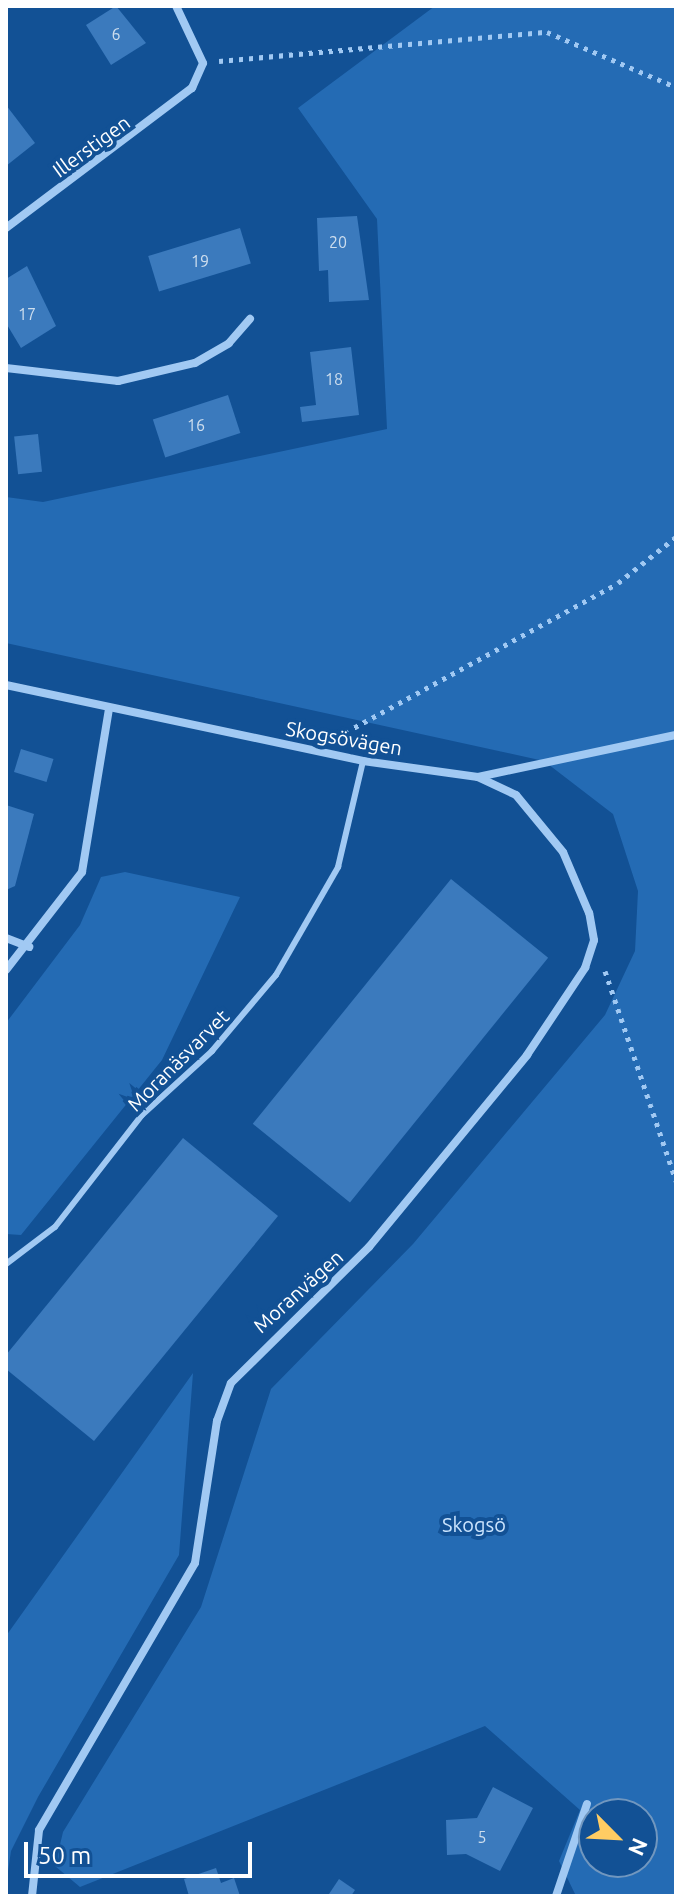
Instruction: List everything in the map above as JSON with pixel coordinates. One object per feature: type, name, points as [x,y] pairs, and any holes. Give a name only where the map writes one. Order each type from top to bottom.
[{"type":"street","points":[[176,6],[203,63]]},
{"type":"street","name":"Illerstigen","points":[[6,228],[192,88],[203,63]]},
{"type":"street","points":[[6,368],[118,381],[195,363],[229,343],[250,319]]},
{"type":"street","name":"Skogsövägen","points":[[6,685],[363,761],[478,777],[676,735]]},
{"type":"street","points":[[6,970],[29,947],[82,872],[109,709]]},
{"type":"street","points":[[478,777],[516,795],[563,852],[594,940]]},
{"type":"street","points":[[6,938],[29,947]]},
{"type":"street","name":"Moranvägen","points":[[32,1896],[39,1830],[195,1563],[217,1421],[231,1383],[369,1247],[527,1055],[567,1002],[594,940]]},
{"type":"street","points":[[556,1896],[578,1831]]},
{"type":"lane","name":"Moranäsvarvet","points":[[6,1264],[55,1227],[142,1115],[212,1051],[276,975],[338,867],[363,761]]},
{"type":"path","points":[[203,63],[547,32],[676,87]]},
{"type":"path","points":[[313,750],[618,583],[676,537]]},
{"type":"path","points":[[594,940],[676,1181]]},
{"type":"green space","name":"Skogsö","points":[[435,6],[676,6],[676,1896],[576,1896],[559,1861],[578,1815],[578,1878],[658,1878],[658,1798],[578,1798],[578,1808],[485,1726],[80,1887],[55,1866],[63,1832],[201,1607],[271,1389],[413,1244],[605,1015],[635,951],[638,891],[613,814],[544,761],[6,643],[6,497],[43,502],[387,429],[377,219],[298,108]]},
{"type":"green space","points":[[125,872],[240,897],[162,1060],[21,1235],[6,1234],[6,1023],[80,925],[101,877]]},
{"type":"green space","points":[[193,1373],[179,1555],[38,1797],[11,1851],[6,1885],[6,1636]]},
{"type":"building","points":[[116,6],[146,43],[111,65],[86,25]]},
{"type":"building","points":[[6,105],[35,143],[6,166]]},
{"type":"building","points":[[357,216],[369,300],[329,302],[328,270],[319,271],[317,218]]},
{"type":"building","points":[[240,228],[251,263],[159,291],[148,256]]},
{"type":"building","points":[[27,266],[56,326],[21,348],[6,323],[6,279]]},
{"type":"building","points":[[351,347],[359,415],[302,422],[300,407],[316,405],[310,352]]},
{"type":"building","points":[[228,395],[240,433],[165,457],[153,419]]},
{"type":"building","points":[[38,434],[42,472],[18,474],[14,437]]},
{"type":"building","points":[[21,749],[54,759],[46,782],[14,772]]},
{"type":"building","points":[[6,805],[34,814],[15,886],[6,890]]},
{"type":"building","points":[[451,879],[548,958],[350,1202],[253,1124]]},
{"type":"building","points":[[183,1138],[278,1216],[94,1441],[6,1369],[6,1355]]},
{"type":"building","points":[[493,1787],[533,1808],[500,1871],[466,1854],[447,1855],[446,1820],[477,1818]]},
{"type":"building","points":[[216,1868],[221,1883],[234,1878],[240,1896],[189,1896],[184,1879]]},
{"type":"building","points":[[339,1879],[355,1890],[351,1896],[329,1894]]}]
